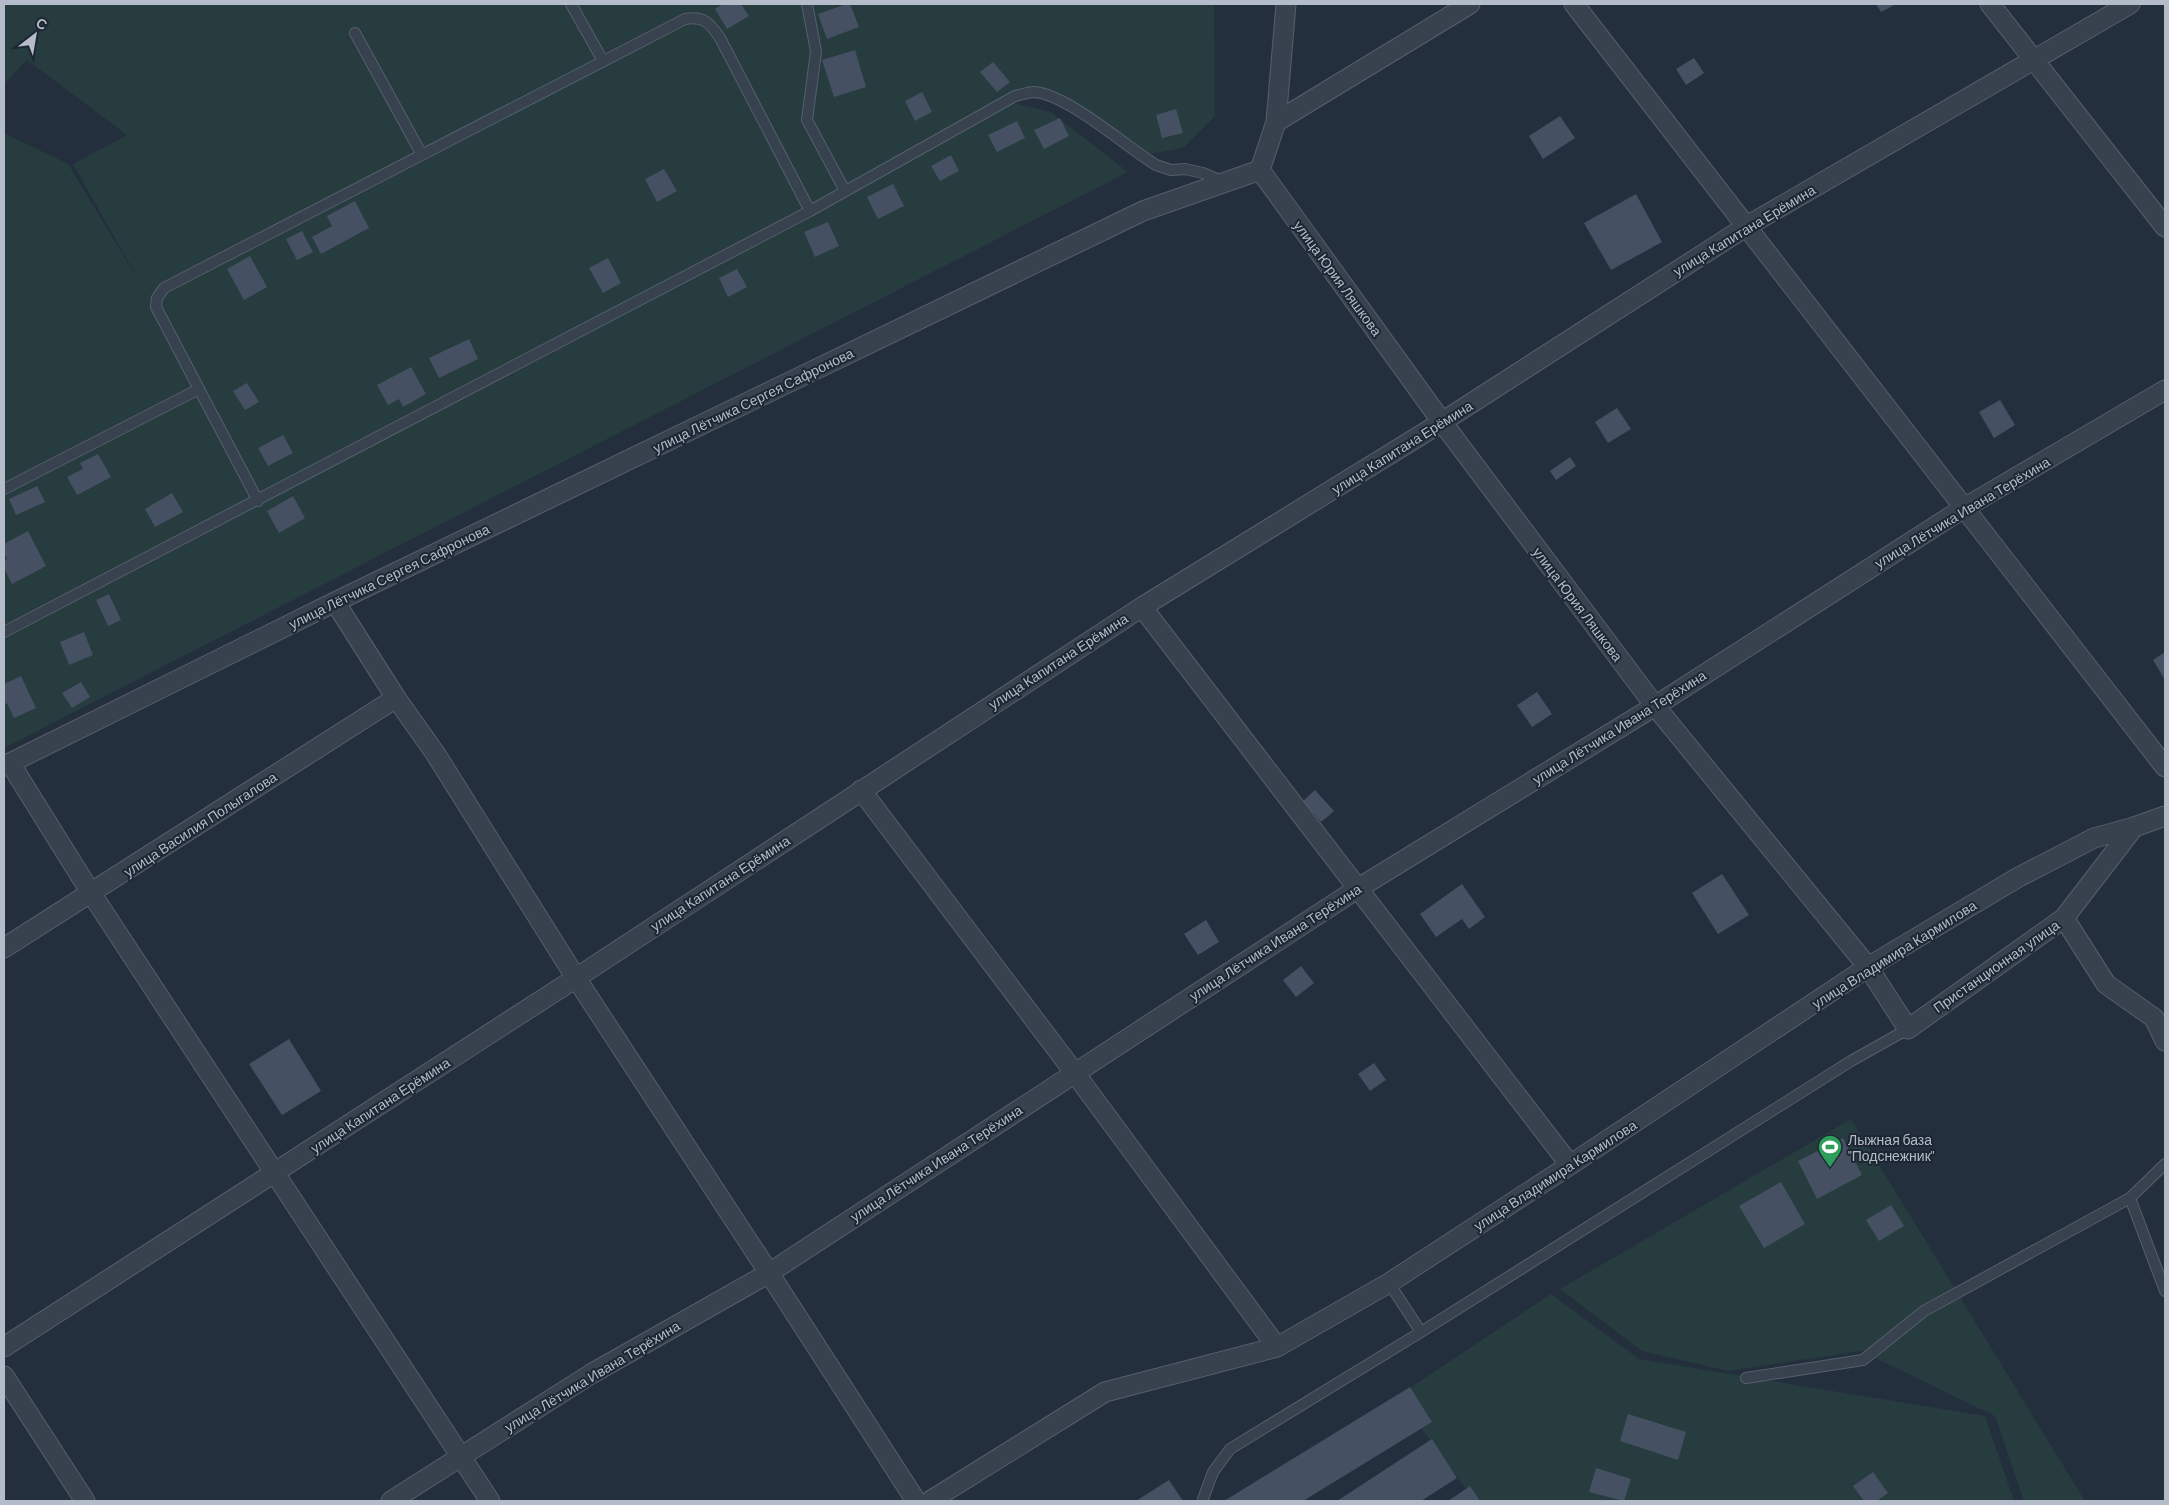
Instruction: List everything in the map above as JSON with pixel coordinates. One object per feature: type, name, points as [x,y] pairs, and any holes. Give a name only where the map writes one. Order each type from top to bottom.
[{"type":"street","points":[[1260,170],[1276,122],[1286,4]]},
{"type":"street","points":[[1276,122],[1470,4]]},
{"type":"street","points":[[1574,4],[2165,766]]},
{"type":"street","points":[[1990,4],[2165,227]]},
{"type":"street","name":"улица Капитана Ерёмина","points":[[4,1347],[576,978],[1142,607],[1442,422],[1747,226],[2130,4]]},
{"type":"street","name":"улица Лётчика Сергея Сафронова","points":[[7,764],[335,602],[1143,212],[1260,170]]},
{"type":"street","name":"улица Юрия Ляшкова","points":[[1260,170],[1442,422],[1655,706],[1868,967],[1908,1029]]},
{"type":"street","name":"улица Лётчика Ивана Терёхина","points":[[391,1501],[591,1374],[769,1272],[1357,889],[1655,706],[1964,508],[2165,390]]},
{"type":"street","points":[[335,602],[396,698],[435,753],[576,978],[769,1272],[916,1501]]},
{"type":"street","points":[[1142,607],[1570,1165]]},
{"type":"street","name":"улица Василия Полыгалова","points":[[4,948],[396,698]]},
{"type":"street","points":[[7,764],[490,1501]]},
{"type":"street","points":[[861,790],[1074,1072],[1277,1347]]},
{"type":"street","name":"улица Владимира Кармилова","points":[[930,1501],[1105,1392],[1277,1347],[1389,1282],[1570,1165],[1868,967],[2025,874],[2094,838],[2134,828],[2165,816]]},
{"type":"street","name":"Пристанционная улица","points":[[1908,1029],[2064,918],[2134,828]]},
{"type":"street","points":[[2064,918],[2106,984],[2154,1018],[2165,1041]]},
{"type":"street","points":[[4,1376],[85,1501]]},
{"type":"lane","points":[[571,4],[603,61]]},
{"type":"lane","points":[[807,4],[816,51],[807,120],[845,192]]},
{"type":"lane","points":[[258,501],[156,307],[158,298],[164,288],[685,18],[697,17],[709,22],[720,38],[810,211]]},
{"type":"lane","points":[[355,33],[422,155]]},
{"type":"lane","points":[[4,632],[810,211],[1015,96],[1032,92],[1046,94],[1066,102],[1156,165],[1171,170],[1203,172],[1225,183]]},
{"type":"lane","points":[[4,489],[199,389]]},
{"type":"lane","points":[[1203,1499],[1212,1472],[1230,1449],[1421,1332],[1851,1061],[1908,1029]]},
{"type":"lane","points":[[1746,1378],[1863,1360],[1924,1312],[2130,1198],[2165,1164]]},
{"type":"lane","points":[[2130,1198],[2165,1291]]},
{"type":"lane","points":[[1389,1282],[1421,1332]]},
{"type":"green space","points":[[4,4],[1214,4],[1215,116],[1183,148],[1151,154],[1044,94],[1006,101],[1051,112],[1128,172],[4,748],[4,133],[68,164],[142,286],[73,164],[127,135],[27,60],[4,84]]},
{"type":"green space","points":[[1851,1119],[2085,1501],[2024,1501],[1995,1416],[1861,1351],[1728,1371],[1642,1351],[1560,1289]]},
{"type":"green space","points":[[1551,1294],[1639,1359],[1985,1416],[2014,1501],[1475,1501],[1398,1396]]},
{"type":"building","points":[[723,4],[741,4],[749,16],[727,29],[715,9]]},
{"type":"building","points":[[850,4],[859,27],[827,39],[818,14]]},
{"type":"building","points":[[1876,4],[1896,4],[1881,12]]},
{"type":"building","points":[[855,50],[866,87],[834,97],[822,60]]},
{"type":"building","points":[[1694,58],[1704,73],[1686,85],[1676,69]]},
{"type":"building","points":[[993,62],[1010,82],[997,92],[980,72]]},
{"type":"building","points":[[922,92],[932,112],[915,121],[905,101]]},
{"type":"building","points":[[1176,109],[1183,133],[1162,138],[1156,115]]},
{"type":"building","points":[[1560,116],[1575,138],[1543,159],[1529,136]]},
{"type":"building","points":[[1060,118],[1069,136],[1044,149],[1034,130]]},
{"type":"building","points":[[1017,121],[1025,138],[997,152],[988,135]]},
{"type":"building","points":[[951,155],[959,171],[940,181],[931,166]]},
{"type":"building","points":[[664,169],[677,191],[657,202],[645,179]]},
{"type":"building","points":[[893,184],[904,206],[878,219],[867,197]]},
{"type":"building","points":[[1636,194],[1662,242],[1611,270],[1584,223]]},
{"type":"building","points":[[355,201],[369,228],[321,254],[312,237],[332,226],[327,216]]},
{"type":"building","points":[[828,222],[839,246],[815,257],[804,232]]},
{"type":"building","points":[[302,231],[313,252],[297,260],[286,239]]},
{"type":"building","points":[[250,256],[267,287],[244,300],[227,269]]},
{"type":"building","points":[[608,258],[621,283],[603,293],[589,268]]},
{"type":"building","points":[[737,269],[747,287],[728,297],[719,278]]},
{"type":"building","points":[[469,339],[478,359],[439,378],[429,358]]},
{"type":"building","points":[[411,367],[426,394],[403,407],[399,399],[388,405],[377,385]]},
{"type":"building","points":[[247,383],[259,402],[245,410],[233,391]]},
{"type":"building","points":[[2000,400],[2015,425],[1994,438],[1979,412]]},
{"type":"building","points":[[1617,408],[1631,429],[1608,443],[1595,422]]},
{"type":"building","points":[[283,435],[293,453],[268,466],[258,448]]},
{"type":"building","points":[[98,454],[111,477],[77,495],[67,477],[83,469],[80,463]]},
{"type":"building","points":[[1570,457],[1576,466],[1556,480],[1550,471]]},
{"type":"building","points":[[37,486],[45,502],[16,515],[9,499]]},
{"type":"building","points":[[172,493],[183,512],[155,527],[145,509]]},
{"type":"building","points":[[293,496],[305,518],[279,533],[267,511]]},
{"type":"building","points":[[28,531],[46,566],[12,584],[4,568],[4,560],[7,559],[4,552],[4,544]]},
{"type":"building","points":[[109,594],[121,620],[108,626],[96,600]]},
{"type":"building","points":[[84,632],[93,655],[69,665],[60,642]]},
{"type":"building","points":[[2165,652],[2165,680],[2153,660]]},
{"type":"building","points":[[21,676],[36,708],[14,718],[7,703],[4,705],[4,684]]},
{"type":"building","points":[[81,682],[90,697],[72,708],[62,693]]},
{"type":"building","points":[[1537,692],[1552,714],[1532,727],[1517,705]]},
{"type":"building","points":[[1315,790],[1334,811],[1321,822],[1303,801]]},
{"type":"building","points":[[1722,874],[1749,915],[1718,934],[1692,893]]},
{"type":"building","points":[[1462,884],[1485,917],[1469,929],[1462,919],[1436,937],[1420,914]]},
{"type":"building","points":[[1206,920],[1219,942],[1198,955],[1184,934]]},
{"type":"building","points":[[1301,966],[1314,983],[1296,997],[1283,980]]},
{"type":"building","points":[[289,1039],[321,1091],[282,1115],[249,1064]]},
{"type":"building","points":[[1374,1063],[1386,1080],[1370,1091],[1358,1074]]},
{"type":"building","name":"Лыжная база \"Подснежник\"","points":[[1843,1138],[1862,1175],[1817,1199],[1798,1161]]},
{"type":"building","points":[[1781,1182],[1805,1224],[1764,1248],[1739,1206]]},
{"type":"building","points":[[1891,1205],[1904,1226],[1879,1241],[1866,1220]]},
{"type":"building","points":[[1410,1387],[1432,1422],[1303,1501],[1224,1501]]},
{"type":"building","points":[[1628,1414],[1686,1432],[1678,1460],[1620,1441]]},
{"type":"building","points":[[1432,1439],[1457,1478],[1421,1501],[1337,1501]]},
{"type":"building","points":[[1596,1468],[1631,1479],[1624,1501],[1589,1492]]},
{"type":"building","points":[[1873,1472],[1888,1493],[1877,1501],[1864,1501],[1853,1486]]},
{"type":"building","points":[[1169,1480],[1183,1501],[1136,1501]]},
{"type":"building","points":[[1470,1486],[1480,1501],[1448,1501]]},
{"type":"place","name":"Лыжная база \"Подснежник\"","points":[[1830,1168]]}]
